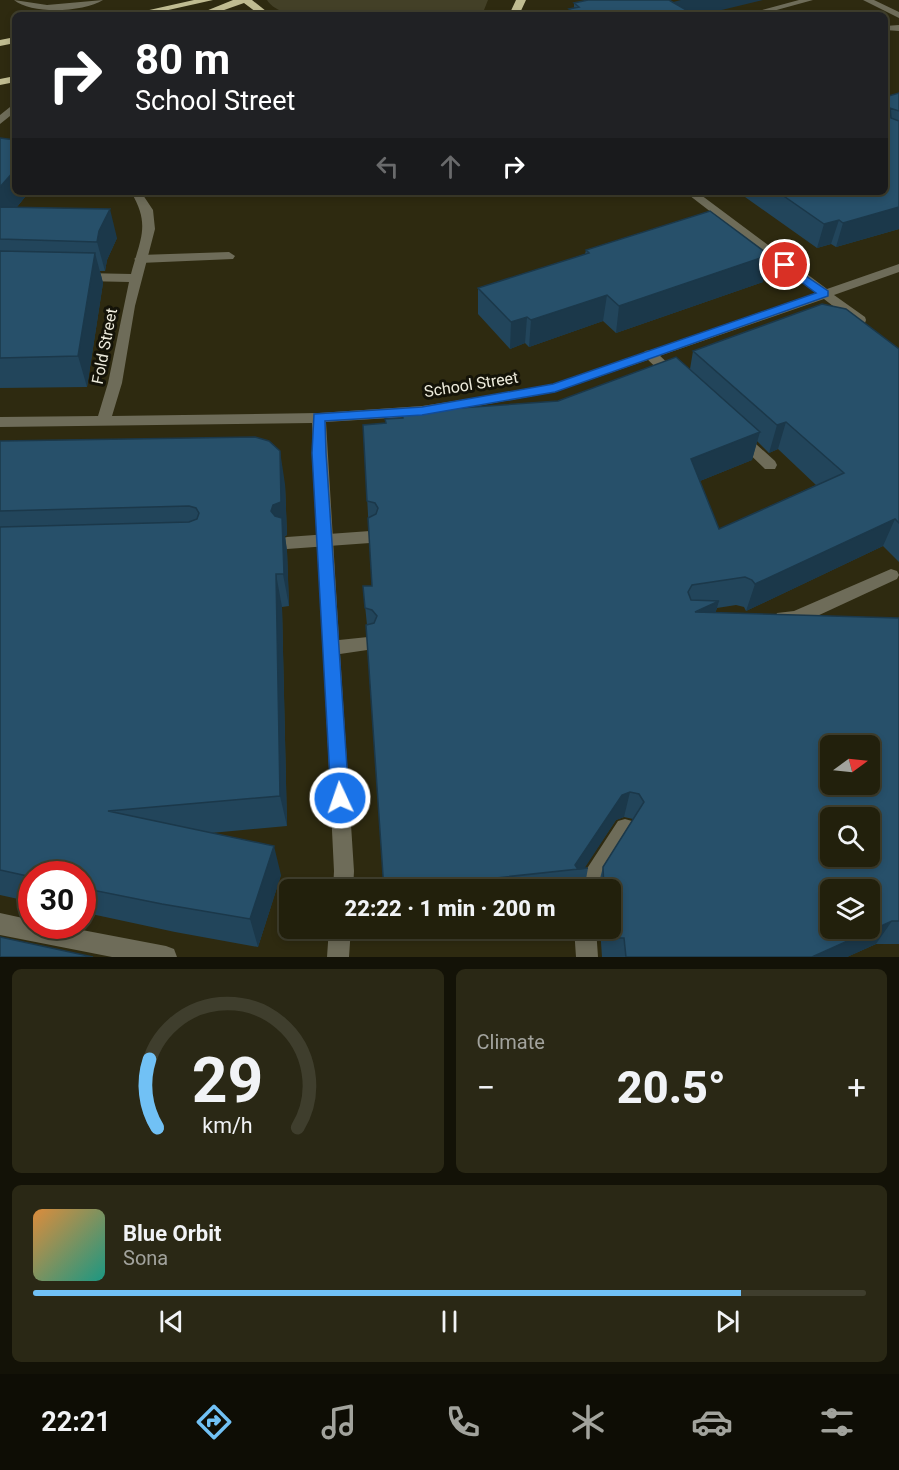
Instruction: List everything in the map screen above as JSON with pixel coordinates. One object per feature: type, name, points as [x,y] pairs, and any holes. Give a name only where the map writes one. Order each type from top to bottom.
[{"type":"highway","points":[[147,12],[208,0]]},
{"type":"highway","points":[[210,12],[244,0],[262,12]]},
{"type":"street","points":[[18,0],[50,7],[99,0]]},
{"type":"street","points":[[760,12],[808,0]]},
{"type":"street","points":[[867,0],[899,15]]},
{"type":"street","points":[[882,0],[899,8]]},
{"type":"street","points":[[888,28],[899,28]]},
{"type":"street","points":[[0,121],[12,107]]},
{"type":"street","name":"Fold Street","points":[[104,420],[115,383],[140,259],[149,229],[147,210],[138,195]]},
{"type":"street","points":[[694,195],[871,328]]},
{"type":"street","points":[[140,259],[229,256]]},
{"type":"street","name":"School Street","points":[[0,422],[319,417],[422,411],[498,399],[555,388],[899,268]]},
{"type":"street","points":[[68,276],[136,278]]},
{"type":"street","points":[[650,354],[684,386]]},
{"type":"street","points":[[319,417],[319,453],[344,879]]},
{"type":"street","points":[[727,425],[770,465]]},
{"type":"street","points":[[287,543],[370,537]]},
{"type":"street","points":[[772,618],[796,618],[891,575]]},
{"type":"street","points":[[331,648],[368,644]]},
{"type":"street","points":[[589,879],[624,828]]},
{"type":"street","points":[[0,924],[166,957]]},
{"type":"street","points":[[338,957],[339,939]]},
{"type":"street","points":[[586,939],[587,957]]},
{"type":"shaded area","points":[[267,0],[488,0],[482,12],[285,12],[271,5]]},
{"type":"building","points":[[588,0],[669,0],[690,12],[573,12],[569,9],[579,7],[574,3]]},
{"type":"building","points":[[899,93],[899,111],[890,108],[891,118],[899,121],[899,207],[843,223],[839,220],[824,224],[782,195],[888,195],[888,96]]},
{"type":"building","points":[[0,138],[12,140],[12,173],[0,187]]},
{"type":"building","points":[[0,207],[110,209],[99,231],[97,242],[0,239]]},
{"type":"building","points":[[710,211],[769,255],[619,306],[607,295],[531,320],[527,317],[511,322],[478,288],[589,253],[586,250]]},
{"type":"building","points":[[0,251],[95,253],[78,356],[0,358]]},
{"type":"building","points":[[822,304],[846,309],[899,349],[899,523],[895,519],[755,584],[745,577],[692,585],[688,592],[691,600],[719,601],[695,612],[899,618],[899,921],[892,921],[880,926],[880,879],[820,879],[820,939],[852,939],[812,957],[626,957],[624,938],[621,938],[621,879],[604,879],[603,867],[644,802],[639,794],[630,792],[622,795],[575,865],[577,868],[588,868],[486,879],[383,879],[366,625],[374,623],[377,616],[372,610],[365,608],[363,586],[372,586],[368,518],[376,514],[378,508],[375,503],[367,501],[363,425],[386,423],[385,419],[403,418],[402,412],[558,401],[676,357],[760,432],[691,459],[719,529],[844,473],[786,422],[777,425],[693,351]]},
{"type":"building","points":[[255,437],[269,441],[280,451],[281,502],[273,505],[271,511],[275,516],[282,518],[284,574],[276,574],[280,796],[108,811],[274,846],[250,919],[96,891],[96,861],[18,861],[18,874],[0,870],[0,527],[189,522],[197,519],[199,513],[196,508],[189,506],[0,511],[0,441]]},
{"type":"building","points":[[0,937],[93,957],[0,957]]},
{"type":"route","points":[[340,798],[319,453],[319,417],[422,411],[555,388],[824,294],[785,265]]}]
